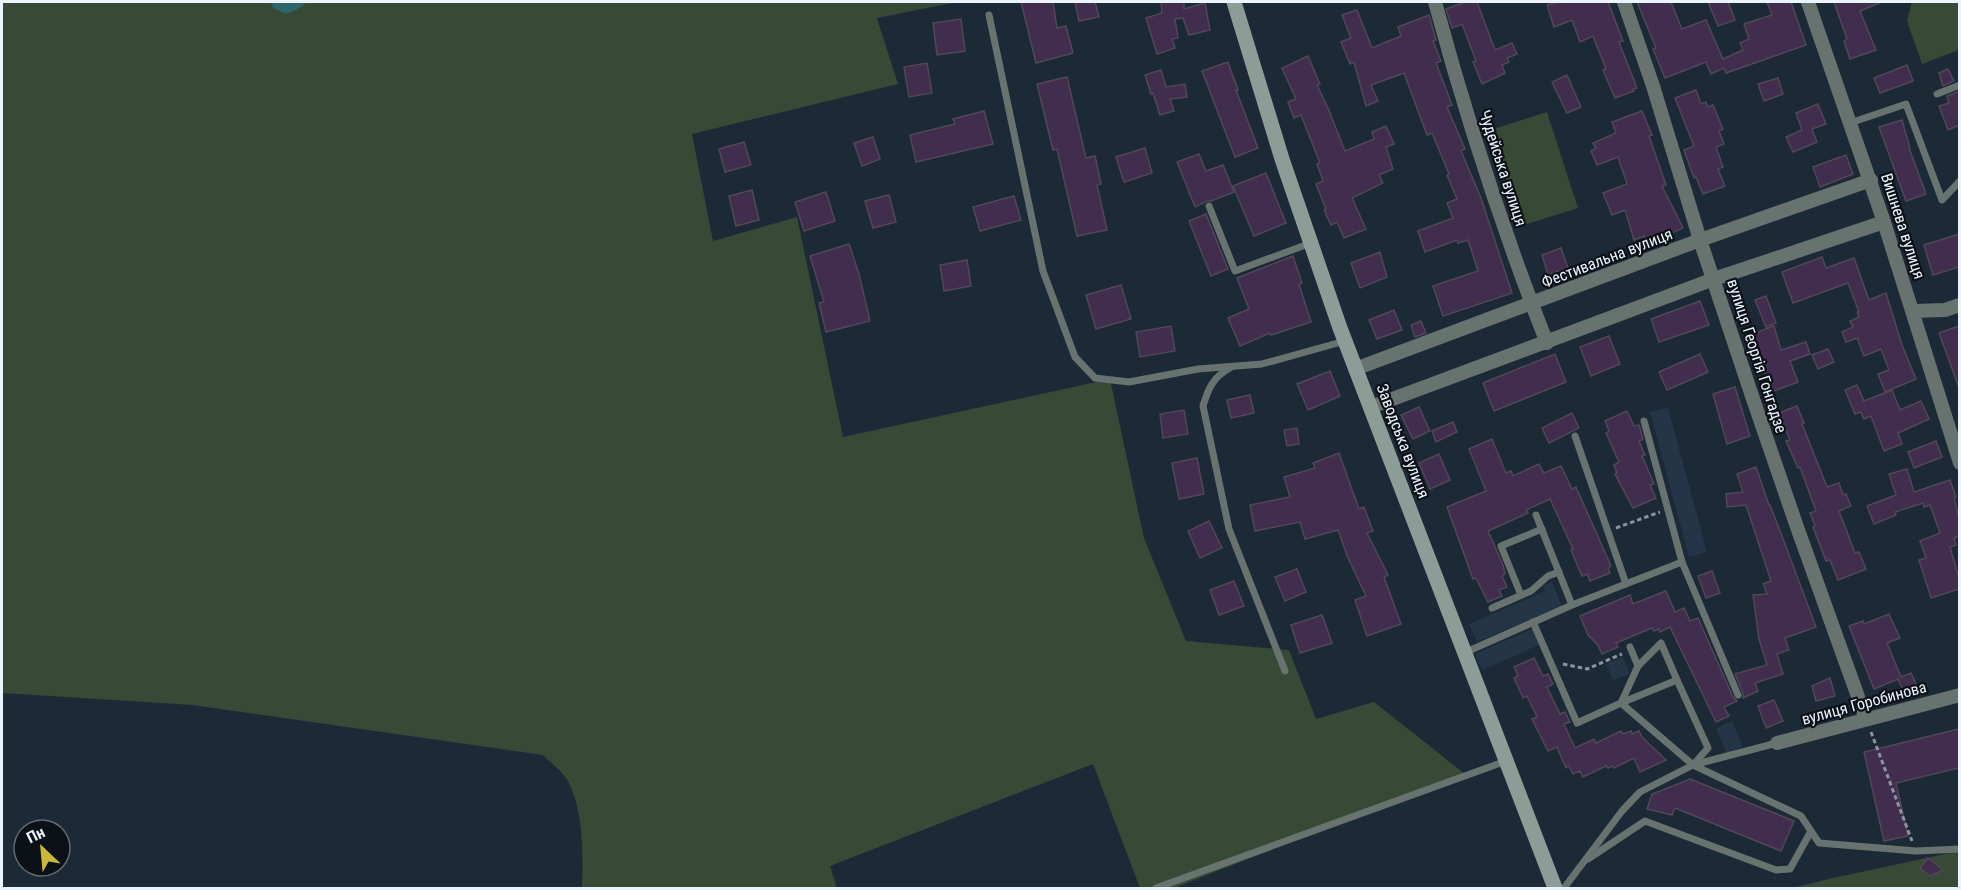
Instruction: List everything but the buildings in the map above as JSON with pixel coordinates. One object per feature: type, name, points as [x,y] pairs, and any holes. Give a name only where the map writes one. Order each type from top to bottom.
[{"type":"main road","name":"Заводська вулиця","points":[[1234,2],[1282,159],[1355,369],[1555,888]]},
{"type":"street","name":"Чудейська вулиця","points":[[1435,2],[1494,197],[1547,343]]},
{"type":"street","name":"вулиця Георгія Гонгадзе","points":[[1624,2],[1653,86],[1700,240],[1793,516],[1866,719]]},
{"type":"street","name":"Вишнева вулиця","points":[[1808,2],[1884,222],[1959,464]]},
{"type":"street","name":"Фестивальна вулиця","points":[[1355,369],[1700,240],[1870,180]]},
{"type":"street","points":[[1371,407],[1714,279],[1884,222]]},
{"type":"street","points":[[1913,311],[1945,310],[1959,306]]},
{"type":"street","name":"вулиця Горобинова","points":[[1777,743],[1959,695]]},
{"type":"lane","points":[[989,15],[1043,271],[1075,357],[1095,378],[1130,382],[1198,369],[1262,364],[1345,341]]},
{"type":"lane","points":[[1937,94],[1959,86]]},
{"type":"lane","points":[[1850,123],[1906,104],[1942,200],[1959,181]]},
{"type":"lane","points":[[1209,206],[1235,271],[1311,243]]},
{"type":"lane","points":[[1239,365],[1219,374],[1208,387],[1203,406],[1229,529],[1285,671]]},
{"type":"lane","points":[[1644,421],[1682,562],[1738,695]]},
{"type":"lane","points":[[1575,436],[1626,585]]},
{"type":"lane","points":[[1536,515],[1572,604]]},
{"type":"lane","points":[[1521,595],[1501,546],[1542,528]]},
{"type":"lane","points":[[1464,653],[1572,604],[1682,562]]},
{"type":"lane","points":[[1492,608],[1532,591],[1548,576],[1559,572]]},
{"type":"lane","points":[[1533,622],[1577,723],[1677,680]]},
{"type":"lane","points":[[1621,703],[1638,666],[1661,643],[1708,748],[1693,765]]},
{"type":"lane","points":[[1631,649],[1638,666]]},
{"type":"lane","points":[[1621,703],[1693,765],[1801,816],[1819,843],[1916,851],[1959,849]]},
{"type":"lane","points":[[1564,888],[1622,811],[1640,792],[1693,765],[1777,743]]},
{"type":"lane","points":[[1156,888],[1506,761]]},
{"type":"lane","points":[[1584,862],[1645,821],[1776,870],[1790,869],[1811,831]]},
{"type":"path","points":[[1608,531],[1668,509]]},
{"type":"path","points":[[1550,661],[1587,669],[1631,649]]},
{"type":"path","points":[[1866,719],[1916,851]]},
{"type":"shaded area","points":[[2,2],[270,2],[273,8],[298,9],[308,2],[957,2],[877,18],[898,84],[692,134],[713,241],[797,217],[843,437],[1110,379],[1144,538],[1186,641],[1289,650],[1316,719],[1374,702],[1465,774],[1174,888],[1140,888],[1093,764],[830,866],[837,888],[582,888],[581,832],[576,803],[566,778],[543,755],[192,705],[2,693]]},
{"type":"shaded area","points":[[270,2],[308,2],[286,14],[273,8]]},
{"type":"shaded area","points":[[1912,2],[1959,2],[1959,50],[1922,64],[1907,21]]},
{"type":"shaded area","points":[[1547,112],[1578,208],[1521,226],[1490,130]]},
{"type":"shaded area","points":[[1668,408],[1707,552],[1689,557],[1650,412]]},
{"type":"shaded area","points":[[1552,582],[1562,606],[1477,642],[1469,624],[1545,591],[1543,586]]},
{"type":"shaded area","points":[[1532,629],[1539,645],[1482,670],[1475,654]]},
{"type":"shaded area","points":[[1623,657],[1630,674],[1613,680],[1606,664]]},
{"type":"shaded area","points":[[1732,721],[1743,747],[1727,754],[1716,728]]},
{"type":"shaded area","points":[[1959,851],[1959,888],[1792,888],[1833,878]]}]
